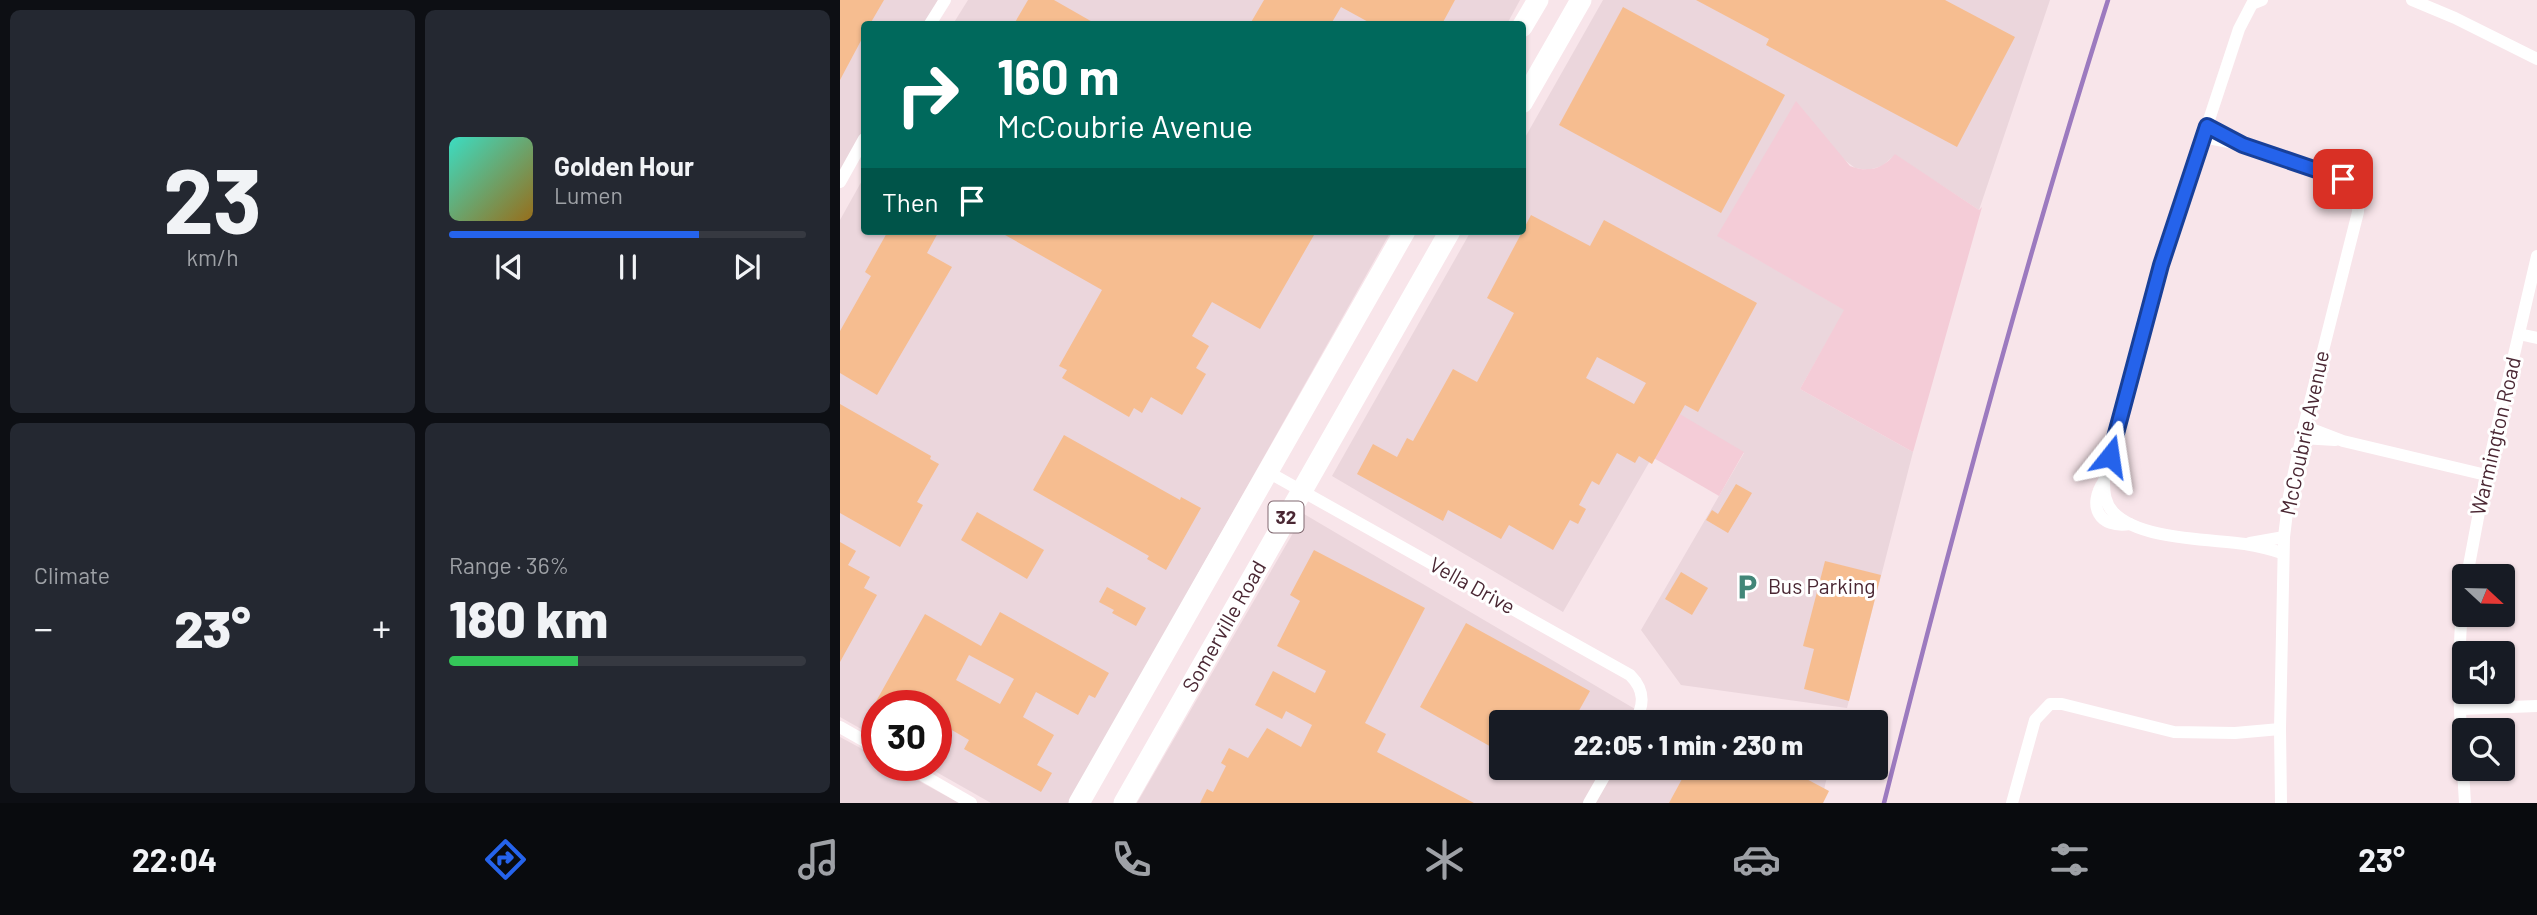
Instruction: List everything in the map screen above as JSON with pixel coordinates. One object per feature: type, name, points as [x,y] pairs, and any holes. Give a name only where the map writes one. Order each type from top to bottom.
[{"type":"main road","points":[[1526,21],[1538,0]]},
{"type":"main road","points":[[1526,96],[1581,0]]},
{"type":"main road","name":"Somerville Road","points":[[1079,803],[1403,235]]},
{"type":"main road","name":"Somerville Road","points":[[1124,803],[1448,235]]},
{"type":"street","points":[[932,21],[944,0]]},
{"type":"street","points":[[2262,0],[2252,4],[2239,29],[2161,265],[2104,481],[2098,490],[2095,503],[2097,512],[2108,522],[2130,524],[2182,539],[2243,544],[2282,553]]},
{"type":"street","points":[[2418,1],[2537,59]]},
{"type":"street","name":"McCoubrie Avenue","points":[[2205,132],[2343,179],[2351,183],[2359,200],[2289,496],[2282,553],[2281,803]]},
{"type":"street","points":[[840,182],[861,144]]},
{"type":"street","name":"Warmington Road","points":[[2469,564],[2486,475],[2537,256]]},
{"type":"street","points":[[2519,334],[2537,338]]},
{"type":"street","points":[[2303,432],[2486,475]]},
{"type":"street","name":"Vella Drive","points":[[1268,472],[1630,675],[1639,685],[1641,710]]},
{"type":"street","points":[[2243,544],[2284,537]]},
{"type":"street","points":[[2460,627],[2460,709],[2465,803]]},
{"type":"street","points":[[2012,803],[2035,720],[2050,704],[2062,704],[2174,732],[2280,734]]},
{"type":"street","points":[[2460,709],[2537,706]]},
{"type":"street","points":[[840,727],[861,739]]},
{"type":"street","points":[[1589,803],[1602,780]]},
{"type":"street","points":[[933,781],[971,803]]},
{"type":"shaded area","points":[[840,0],[938,0],[927,21],[861,21],[861,137],[840,175]]},
{"type":"shaded area","points":[[968,0],[1520,0],[1509,21],[955,21]]},
{"type":"shaded area","points":[[1603,0],[2050,0],[1979,210],[1895,155],[1882,166],[1868,170],[1855,168],[1842,158],[1718,236],[1845,310],[1800,389],[1913,452],[1847,708],[1681,685],[1641,630],[1744,453],[1677,414],[1563,612],[1332,476],[1469,235],[1526,235],[1526,136]]},
{"type":"shaded area","points":[[1796,101],[1850,166],[1875,168],[1895,154],[1979,210],[1982,207],[1913,452],[1800,389],[1844,310],[1717,236]]},
{"type":"shaded area","points":[[861,182],[861,235],[1389,235],[1069,803],[991,803],[952,781],[952,690],[861,690],[861,729],[840,717],[840,220]]},
{"type":"shaded area","points":[[1678,413],[1744,452],[1719,496],[1652,457]]},
{"type":"shaded area","points":[[1304,514],[1639,710],[1489,710],[1489,780],[1826,780],[1821,803],[1137,803]]},
{"type":"shaded area","points":[[840,737],[861,748],[861,781],[919,781],[959,803],[840,803]]},
{"type":"building","points":[[840,0],[884,0],[872,21],[861,21],[861,41],[840,80]]},
{"type":"building","points":[[1028,0],[1054,0],[1091,21],[1016,21]]},
{"type":"building","points":[[1264,0],[1455,0],[1444,21],[1367,21],[1341,7],[1333,21],[1252,21]]},
{"type":"building","points":[[1696,0],[1945,0],[2015,37],[1957,147],[1766,45],[1769,39]]},
{"type":"building","points":[[1623,7],[1785,95],[1721,213],[1559,125]]},
{"type":"building","points":[[1531,215],[1590,246],[1604,220],[1757,303],[1698,412],[1685,405],[1652,464],[1639,456],[1635,463],[1617,453],[1599,485],[1592,481],[1579,505],[1586,509],[1578,524],[1570,520],[1553,550],[1509,525],[1501,539],[1448,510],[1443,521],[1357,474],[1373,444],[1397,457],[1407,438],[1413,441],[1453,369],[1477,382],[1514,313],[1487,298],[1520,235],[1526,235],[1526,224]],"holes":[[[1597,357],[1646,383],[1634,404],[1586,378]]]},
{"type":"building","points":[[886,235],[937,235],[927,253],[952,267],[877,395],[840,373],[840,331],[871,276],[865,272]]},
{"type":"building","points":[[1005,235],[1314,235],[1260,329],[1212,302],[1192,336],[1209,346],[1196,368],[1206,374],[1182,415],[1151,397],[1142,413],[1134,408],[1129,417],[1062,378],[1067,370],[1059,366],[1102,290]]},
{"type":"building","points":[[840,404],[931,456],[930,459],[939,464],[917,502],[923,505],[900,547],[840,513]]},
{"type":"building","points":[[1064,435],[1180,500],[1181,497],[1201,508],[1166,570],[1147,559],[1149,556],[1033,490]]},
{"type":"building","points":[[1736,484],[1752,493],[1728,533],[1706,520],[1712,510],[1718,514]]},
{"type":"building","points":[[977,512],[1044,550],[1027,579],[961,540]]},
{"type":"building","points":[[840,542],[856,551],[848,565],[870,577],[864,588],[877,595],[840,662]]},
{"type":"building","points":[[1314,550],[1425,608],[1365,723],[1386,734],[1377,752],[1474,803],[1200,803],[1207,789],[1213,792],[1226,766],[1221,763],[1229,748],[1248,758],[1267,728],[1301,747],[1312,725],[1286,711],[1282,719],[1255,705],[1273,671],[1315,693],[1326,671],[1277,646],[1300,601],[1290,595]]},
{"type":"building","points":[[1825,561],[1881,575],[1849,701],[1804,689],[1814,649],[1803,646]]},
{"type":"building","points":[[1681,572],[1708,588],[1692,615],[1665,599]]},
{"type":"building","points":[[1107,587],[1146,608],[1136,626],[1112,613],[1114,610],[1099,602]]},
{"type":"building","points":[[1000,612],[1109,673],[1095,698],[1089,695],[1078,715],[1036,692],[1023,717],[1054,735],[1037,765],[1052,773],[1041,792],[964,749],[969,740],[952,730],[952,690],[882,690],[925,614],[981,646]],"holes":[[[969,655],[1014,679],[1000,704],[956,680]]]},
{"type":"building","points":[[1466,623],[1590,691],[1579,710],[1489,710],[1489,746],[1420,707]]},
{"type":"building","points":[[1681,780],[1808,780],[1829,791],[1823,803],[1669,803]]},
{"type":"waterway","points":[[1884,803],[1990,400],[2047,199],[2108,0]]},
{"type":"place","name":"Bus Parking","points":[[1747,587]]},
{"type":"route","points":[[2110,456],[2161,265],[2207,126],[2243,145],[2343,179]]}]
